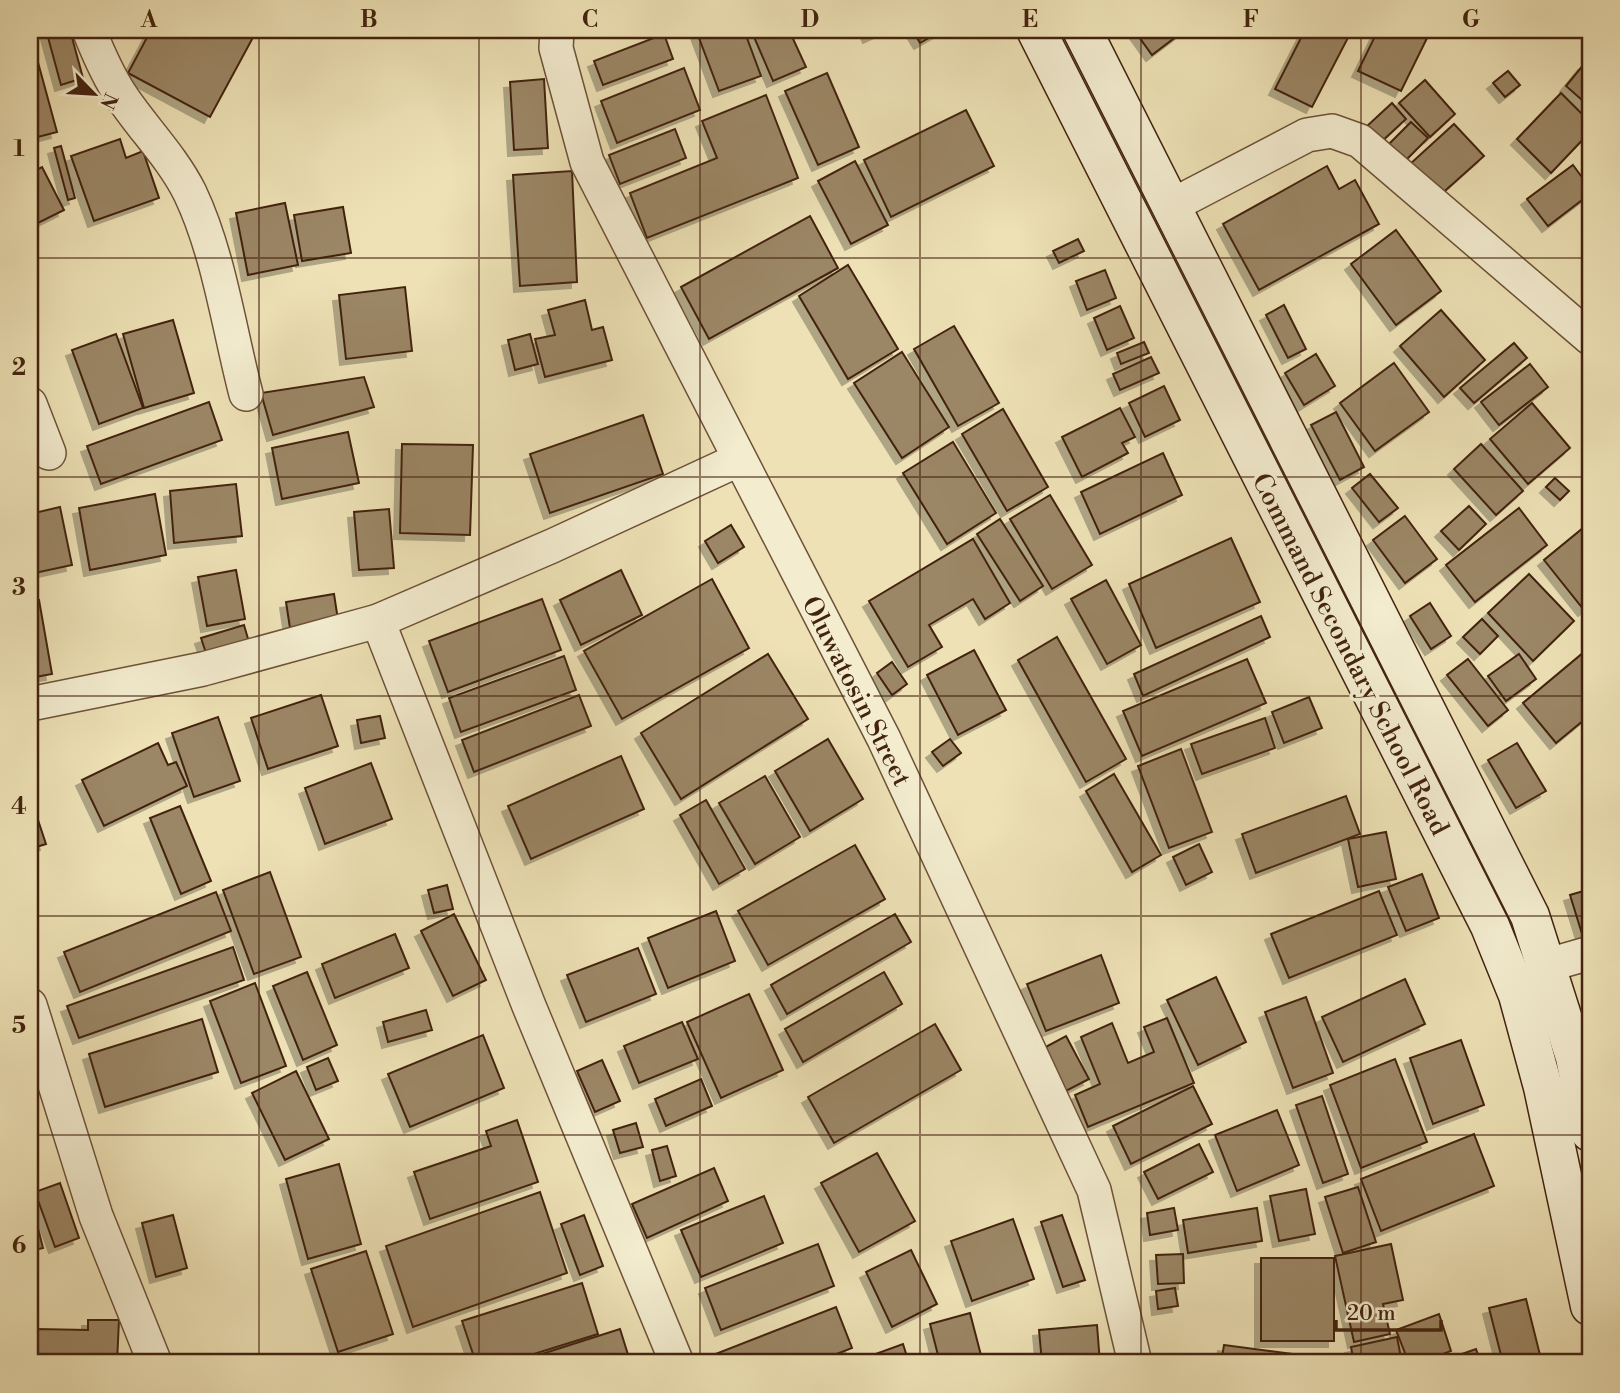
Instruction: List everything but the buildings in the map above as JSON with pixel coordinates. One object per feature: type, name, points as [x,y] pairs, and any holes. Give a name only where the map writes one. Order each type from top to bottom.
[{"type":"main road","name":"Command Secondary School Road","points":[[1036,30],[1490,926],[1518,995],[1543,1087],[1590,1306]]},
{"type":"main road","name":"Command Secondary School Road","points":[[1082,30],[1530,916],[1585,1084],[1590,1132]]},
{"type":"main road","points":[[1242,439],[1278,418]]},
{"type":"street","points":[[89,30],[100,58],[122,97],[173,164],[190,194],[215,269],[246,394]]},
{"type":"street","name":"Oluwatosin Street","points":[[557,30],[556,48],[587,162],[738,460],[884,739],[1094,1190],[1135,1363]]},
{"type":"street","points":[[1171,206],[1307,135],[1332,131],[1360,141],[1590,338]]},
{"type":"street","points":[[30,404],[49,453]]},
{"type":"street","points":[[30,704],[202,669],[378,621],[552,546],[738,460]]},
{"type":"street","points":[[378,621],[529,1006],[677,1363]]},
{"type":"street","points":[[1548,965],[1590,953]]},
{"type":"street","points":[[30,1005],[96,1216],[155,1363]]}]
